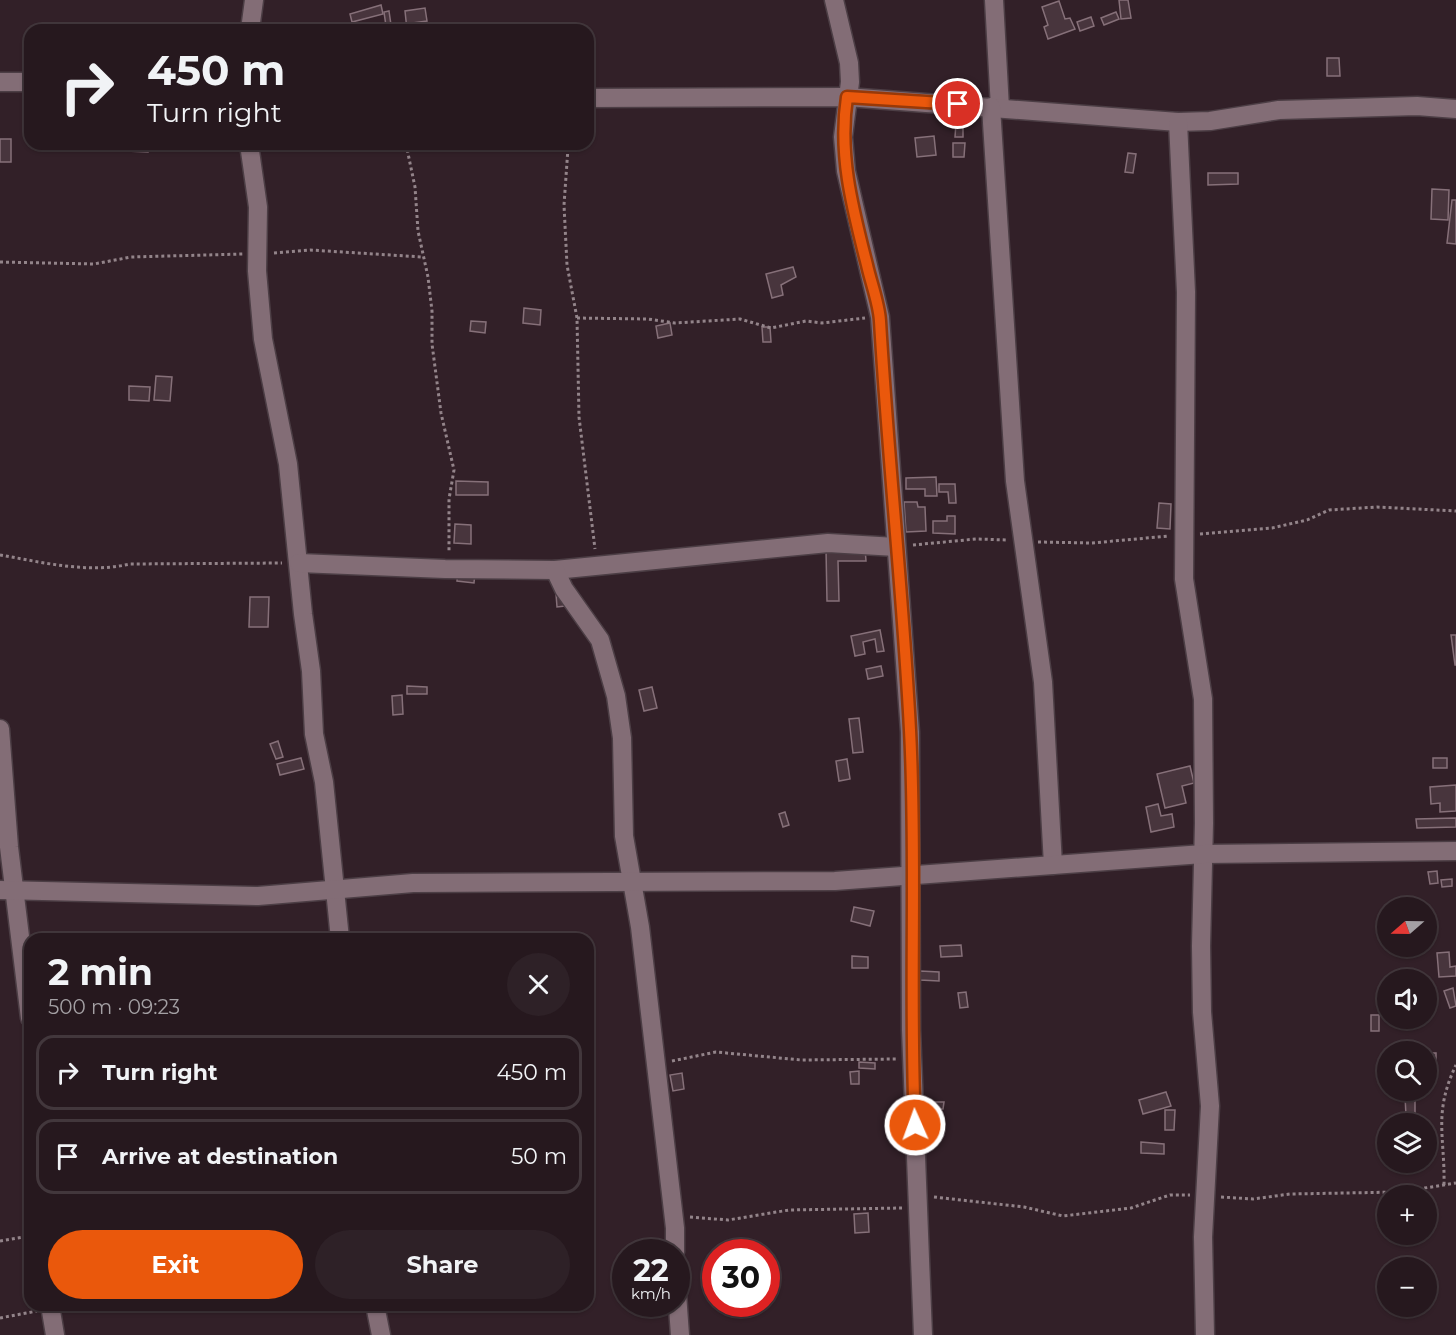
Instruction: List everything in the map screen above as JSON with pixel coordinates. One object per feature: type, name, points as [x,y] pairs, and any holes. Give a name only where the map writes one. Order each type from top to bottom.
[{"type":"street","points":[[251,24],[254,0]]},
{"type":"street","points":[[834,0],[849,63],[843,137],[846,171],[880,317],[910,732],[912,1059],[923,1335]]},
{"type":"street","points":[[994,0],[995,108],[1015,481],[1021,540],[1043,681],[1053,865]]},
{"type":"street","points":[[0,82],[24,82]]},
{"type":"street","points":[[594,98],[847,97],[1178,122],[1210,121],[1279,110],[1417,106],[1456,109]]},
{"type":"street","points":[[1178,122],[1186,292],[1186,598],[1203,699],[1202,1012],[1210,1106],[1204,1197],[1206,1335]]},
{"type":"street","points":[[250,150],[258,207],[263,339],[288,464],[311,671],[314,734],[324,782],[339,933]]},
{"type":"street","points":[[299,563],[450,569],[555,570],[828,543],[896,547]]},
{"type":"street","points":[[555,570],[564,589],[600,640],[616,696],[622,738],[624,836],[640,927],[674,1215],[675,1239]]},
{"type":"street","points":[[0,729],[7,890],[24,985]]},
{"type":"street","points":[[7,890],[258,896],[413,883],[632,884],[835,881],[1203,854],[1456,850]]},
{"type":"street","points":[[50,1311],[55,1335]]},
{"type":"street","points":[[376,1311],[381,1335]]},
{"type":"street","points":[[679,1317],[680,1335]]},
{"type":"path","points":[[407,150],[415,187],[418,231],[432,311],[432,344],[438,395],[454,470],[449,499],[450,569]]},
{"type":"path","points":[[568,150],[564,205],[567,265],[577,318],[579,417],[595,566]]},
{"type":"path","points":[[0,262],[94,264],[131,256],[228,256],[258,252],[310,250],[423,257]]},
{"type":"path","points":[[577,318],[648,319],[675,323],[741,319],[771,328],[806,321],[822,323],[880,317]]},
{"type":"path","points":[[896,547],[965,540],[1021,540],[1062,544],[1185,536],[1272,528],[1307,520],[1329,510],[1377,507],[1456,512]]},
{"type":"path","points":[[0,555],[89,568],[114,568],[130,564],[299,563]]},
{"type":"path","points":[[655,1063],[716,1052],[801,1060],[912,1059]]},
{"type":"path","points":[[1444,1185],[1440,1114],[1444,1094],[1456,1065]]},
{"type":"path","points":[[674,1215],[728,1220],[789,1210],[918,1202],[1024,1207],[1063,1216],[1131,1208],[1170,1195],[1253,1199],[1290,1194],[1400,1192],[1456,1183]]},
{"type":"path","points":[[0,1240],[24,1237]]},
{"type":"path","points":[[0,1318],[31,1311]]},
{"type":"building","points":[[1119,0],[1128,0],[1131,18],[1121,19]]},
{"type":"building","points":[[1059,1],[1065,19],[1070,18],[1075,29],[1048,39],[1044,27],[1048,25],[1042,7]]},
{"type":"building","points":[[381,5],[383,14],[352,22],[350,14]]},
{"type":"building","points":[[425,8],[427,21],[406,24],[405,11]]},
{"type":"building","points":[[389,11],[391,24],[386,24],[384,12]]},
{"type":"building","points":[[1116,12],[1119,19],[1104,25],[1101,18]]},
{"type":"building","points":[[1091,17],[1094,26],[1080,31],[1077,22]]},
{"type":"building","points":[[1327,58],[1339,58],[1340,76],[1327,76]]},
{"type":"building","points":[[948,112],[954,112],[953,124],[947,124]]},
{"type":"building","points":[[956,123],[963,123],[963,137],[955,137]]},
{"type":"building","points":[[934,136],[936,155],[917,157],[915,138]]},
{"type":"building","points":[[0,139],[11,139],[11,162],[0,162]]},
{"type":"building","points":[[953,143],[965,143],[964,157],[953,157]]},
{"type":"building","points":[[148,150],[148,152],[126,151]]},
{"type":"building","points":[[1128,153],[1136,154],[1133,173],[1125,172]]},
{"type":"building","points":[[1208,173],[1238,173],[1238,184],[1208,185]]},
{"type":"building","points":[[1432,189],[1449,190],[1448,220],[1431,219]]},
{"type":"building","points":[[1452,200],[1456,200],[1456,244],[1447,243]]},
{"type":"building","points":[[793,267],[796,277],[781,285],[783,295],[772,298],[766,274]]},
{"type":"building","points":[[524,308],[541,310],[540,325],[523,323]]},
{"type":"building","points":[[471,321],[486,322],[485,333],[470,331]]},
{"type":"building","points":[[670,323],[672,335],[658,338],[656,326]]},
{"type":"building","points":[[762,327],[770,327],[771,342],[763,342]]},
{"type":"building","points":[[156,376],[172,377],[170,401],[154,400]]},
{"type":"building","points":[[129,386],[150,387],[149,401],[129,400]]},
{"type":"building","points":[[936,477],[937,496],[925,496],[925,489],[906,489],[906,478]]},
{"type":"building","points":[[456,481],[488,482],[488,495],[456,495]]},
{"type":"building","points":[[939,484],[955,484],[956,503],[949,503],[948,492],[939,492]]},
{"type":"building","points":[[904,502],[917,502],[918,507],[925,507],[926,531],[906,532]]},
{"type":"building","points":[[1159,503],[1171,504],[1170,529],[1157,528]]},
{"type":"building","points":[[947,516],[955,516],[955,534],[933,533],[933,521],[947,521]]},
{"type":"building","points":[[455,524],[471,525],[471,544],[454,543]]},
{"type":"building","points":[[865,548],[866,561],[838,561],[839,601],[827,601],[826,549]]},
{"type":"building","points":[[458,569],[475,572],[474,583],[457,581]]},
{"type":"building","points":[[564,593],[565,606],[557,607],[556,594]]},
{"type":"building","points":[[250,597],[269,597],[268,627],[249,627]]},
{"type":"building","points":[[880,630],[884,651],[877,652],[875,639],[863,642],[865,654],[855,656],[851,636]]},
{"type":"building","points":[[1451,635],[1456,635],[1456,665],[1455,665]]},
{"type":"building","points":[[881,666],[883,676],[868,679],[866,669]]},
{"type":"building","points":[[407,686],[427,687],[427,694],[407,694]]},
{"type":"building","points":[[652,687],[657,708],[644,711],[639,690]]},
{"type":"building","points":[[402,695],[403,714],[393,715],[392,696]]},
{"type":"building","points":[[859,718],[863,752],[853,753],[849,719]]},
{"type":"building","points":[[278,741],[283,757],[276,759],[270,744]]},
{"type":"building","points":[[301,758],[304,769],[280,775],[277,764]]},
{"type":"building","points":[[1433,758],[1447,758],[1447,768],[1433,768]]},
{"type":"building","points":[[847,759],[850,779],[839,781],[836,761]]},
{"type":"building","points":[[1190,766],[1194,783],[1182,786],[1186,803],[1165,808],[1157,774]]},
{"type":"building","points":[[1456,785],[1456,811],[1440,812],[1440,803],[1431,804],[1430,787]]},
{"type":"building","points":[[1158,804],[1161,816],[1172,814],[1174,827],[1151,832],[1146,807]]},
{"type":"building","points":[[785,812],[789,825],[783,827],[779,814]]},
{"type":"building","points":[[1456,818],[1456,827],[1417,828],[1416,819]]},
{"type":"building","points":[[1437,871],[1438,883],[1430,884],[1428,872]]},
{"type":"building","points":[[1452,879],[1452,886],[1442,887],[1441,880]]},
{"type":"building","points":[[854,907],[874,911],[870,926],[851,921]]},
{"type":"building","points":[[961,945],[962,956],[941,957],[940,946]]},
{"type":"building","points":[[1449,952],[1450,967],[1456,966],[1456,976],[1439,977],[1437,953]]},
{"type":"building","points":[[852,956],[868,957],[868,968],[852,968]]},
{"type":"building","points":[[920,971],[939,972],[939,981],[920,980]]},
{"type":"building","points":[[1453,988],[1456,1006],[1450,1008],[1444,991]]},
{"type":"building","points":[[966,992],[968,1007],[960,1008],[958,993]]},
{"type":"building","points":[[1371,1015],[1377,1015],[1379,1031],[1371,1031]]},
{"type":"building","points":[[859,1062],[875,1063],[875,1069],[859,1068]]},
{"type":"building","points":[[859,1071],[859,1084],[851,1084],[850,1072]]},
{"type":"building","points":[[682,1073],[684,1089],[673,1091],[670,1075]]},
{"type":"building","points":[[1166,1092],[1171,1106],[1143,1114],[1139,1100]]},
{"type":"building","points":[[1405,1101],[1415,1101],[1415,1113],[1406,1113]]},
{"type":"building","points":[[929,1102],[944,1102],[943,1109],[929,1109]]},
{"type":"building","points":[[1165,1110],[1175,1110],[1174,1130],[1165,1130]]},
{"type":"building","points":[[1141,1142],[1164,1144],[1164,1154],[1141,1153]]},
{"type":"building","points":[[868,1213],[869,1232],[855,1233],[854,1214]]},
{"type":"route","points":[[915,1125],[911,1030],[912,876],[909,712],[884,403],[880,317],[855,218],[846,171],[843,137],[847,97],[958,104]]}]
